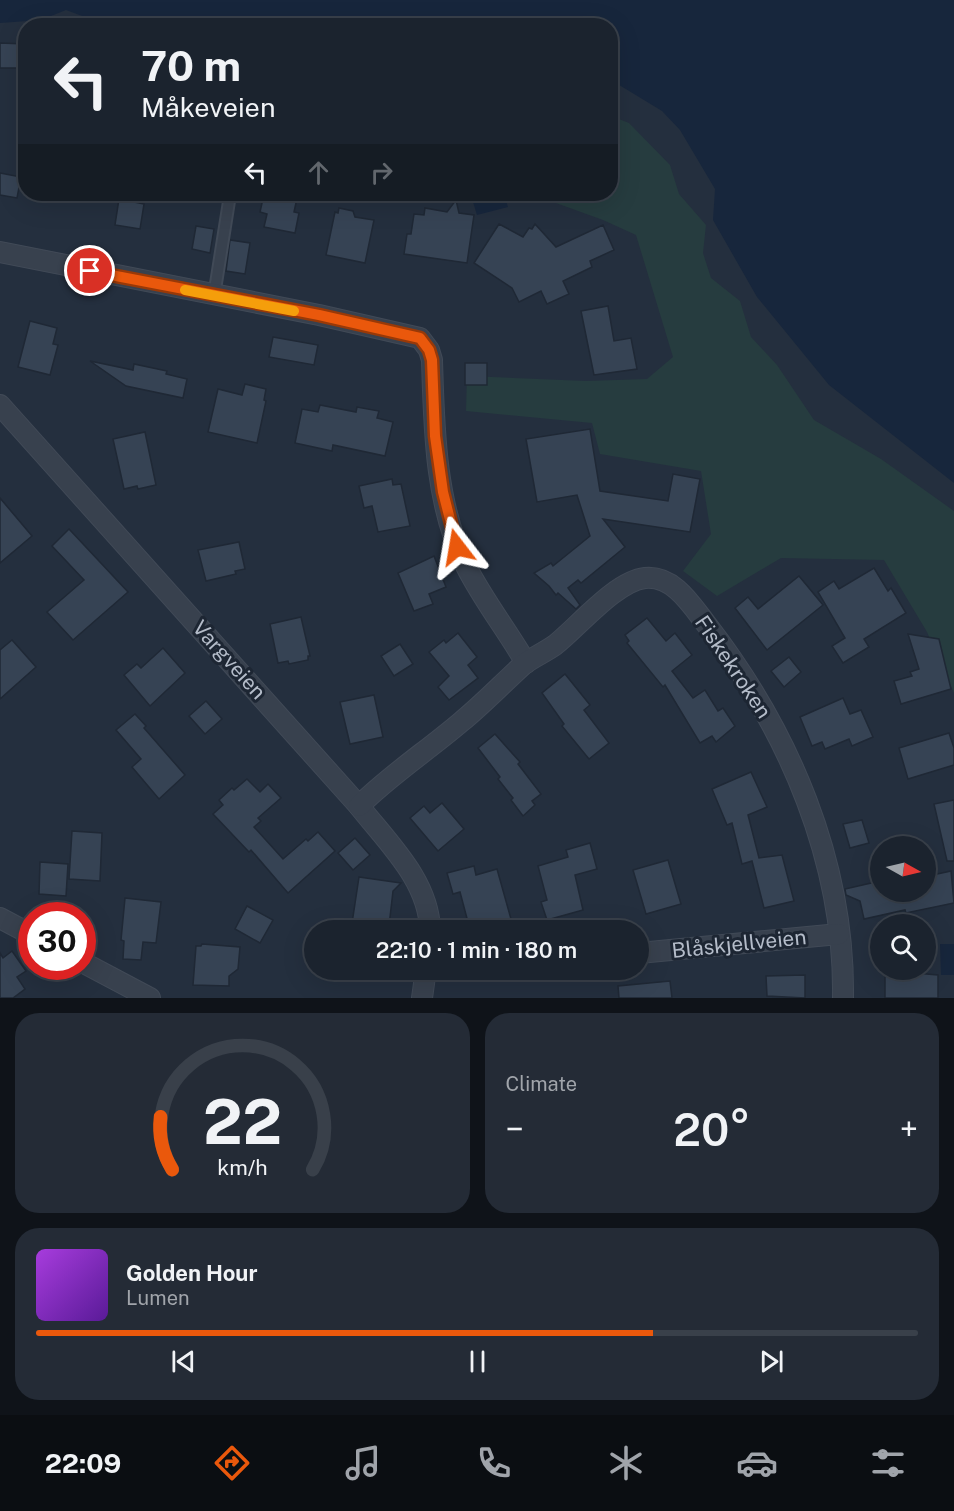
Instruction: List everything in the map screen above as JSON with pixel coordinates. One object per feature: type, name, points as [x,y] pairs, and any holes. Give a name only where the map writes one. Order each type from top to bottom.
[{"type":"street","points":[[0,252],[319,315],[420,338],[429,350],[432,360],[435,436],[443,492],[457,547],[483,597],[505,627],[526,663]]},
{"type":"street","name":"Vargveien","points":[[0,405],[359,806],[411,872],[422,893],[430,920]]},
{"type":"street","name":"Fiskekroken","points":[[359,806],[383,782],[483,704],[526,663],[554,646],[620,589],[638,579],[649,578],[673,585],[690,603],[736,663],[787,751],[818,834],[832,886],[839,934],[843,998]]},
{"type":"street","points":[[0,918],[18,928]]},
{"type":"street","name":"Blåskjellveien","points":[[649,952],[839,934]]},
{"type":"street","points":[[96,969],[150,998]]},
{"type":"street","points":[[422,998],[424,980]]},
{"type":"lane","points":[[214,296],[229,201]]},
{"type":"green space","points":[[618,119],[629,123],[670,165],[679,194],[706,225],[703,253],[711,278],[740,301],[751,337],[777,365],[814,420],[881,459],[954,511],[954,693],[927,632],[884,560],[781,558],[717,596],[683,571],[711,534],[701,471],[600,454],[592,423],[466,411],[467,376],[586,381],[647,379],[673,357],[636,235],[550,201],[618,201]]},
{"type":"water","points":[[0,0],[954,0],[954,483],[829,385],[757,297],[713,220],[715,189],[680,130],[662,111],[618,84],[618,18],[88,18],[66,10],[46,18],[18,18],[18,22],[0,23]]},
{"type":"water","points":[[506,201],[508,207],[477,215],[473,202]]},
{"type":"water","points":[[940,944],[954,944],[954,975],[941,975]]},
{"type":"building","points":[[0,43],[18,44],[18,68],[0,68]]},
{"type":"building","points":[[0,173],[18,176],[17,198],[0,195]]},
{"type":"building","points":[[119,201],[144,204],[140,229],[115,225]]},
{"type":"building","points":[[262,201],[296,201],[294,212],[299,213],[295,233],[264,227],[267,214],[260,212]]},
{"type":"building","points":[[456,201],[459,213],[474,215],[467,263],[404,254],[407,234],[411,234],[414,214],[424,215],[425,208],[447,212]]},
{"type":"building","points":[[339,208],[353,211],[355,217],[374,220],[365,263],[326,255],[335,212],[338,213]]},
{"type":"building","points":[[499,224],[523,237],[535,224],[556,247],[603,225],[614,250],[590,261],[592,267],[563,281],[569,294],[547,304],[541,291],[519,302],[512,288],[474,263]]},
{"type":"building","points":[[196,226],[214,229],[210,253],[192,249]]},
{"type":"building","points":[[230,240],[250,243],[245,274],[226,271]]},
{"type":"building","points":[[608,306],[614,341],[631,338],[637,369],[594,375],[581,311]]},
{"type":"building","points":[[30,321],[57,328],[53,344],[58,345],[50,375],[18,367]]},
{"type":"building","points":[[273,337],[318,345],[314,365],[269,357]]},
{"type":"building","points":[[90,361],[133,370],[134,364],[167,371],[166,374],[187,379],[183,398],[126,386]]},
{"type":"building","points":[[465,363],[487,363],[487,385],[465,385]]},
{"type":"building","points":[[245,384],[266,389],[264,400],[266,401],[257,443],[208,432],[218,389],[242,395]]},
{"type":"building","points":[[320,405],[356,412],[357,407],[379,411],[377,418],[393,422],[385,456],[333,445],[332,451],[295,443],[302,409],[318,412]]},
{"type":"building","points":[[590,429],[600,491],[668,501],[673,474],[700,479],[690,532],[603,519],[625,547],[581,583],[578,580],[568,588],[580,605],[576,609],[558,593],[556,595],[534,573],[551,563],[553,566],[590,536],[577,495],[537,502],[526,439]]},
{"type":"building","points":[[145,432],[156,485],[124,489],[113,439]]},
{"type":"building","points":[[392,479],[393,485],[401,484],[410,526],[378,532],[372,506],[364,508],[359,486]]},
{"type":"building","points":[[0,498],[32,536],[0,563]]},
{"type":"building","points":[[69,529],[128,592],[73,640],[47,612],[84,580],[52,546]]},
{"type":"building","points":[[239,542],[245,569],[235,571],[236,574],[206,581],[198,550]]},
{"type":"building","points":[[434,556],[446,587],[429,594],[433,604],[414,611],[398,573]]},
{"type":"building","points":[[874,568],[888,591],[891,588],[906,613],[864,639],[869,647],[843,663],[832,646],[845,638],[818,592],[834,581],[839,589]]},
{"type":"building","points":[[799,576],[823,605],[767,650],[735,608],[748,597],[758,609]]},
{"type":"building","points":[[301,617],[310,656],[308,660],[289,664],[288,661],[278,663],[270,624]]},
{"type":"building","points":[[647,618],[666,641],[675,633],[692,655],[672,671],[693,698],[705,690],[718,711],[723,708],[735,726],[716,742],[712,736],[700,743],[665,685],[663,687],[627,643],[629,641],[625,635]]},
{"type":"building","points":[[458,633],[477,657],[468,665],[478,678],[449,700],[438,687],[449,676],[429,652],[444,640],[446,643]]},
{"type":"building","points":[[908,634],[939,639],[951,689],[901,704],[894,681],[912,676],[910,672],[919,669]]},
{"type":"building","points":[[12,640],[36,667],[0,699],[0,650]]},
{"type":"building","points":[[400,644],[413,664],[394,676],[381,656]]},
{"type":"building","points":[[163,648],[185,673],[150,706],[124,675],[137,664],[141,668]]},
{"type":"building","points":[[789,657],[801,672],[784,687],[771,671]]},
{"type":"building","points":[[565,674],[590,705],[584,710],[609,743],[589,759],[562,726],[564,724],[542,693]]},
{"type":"building","points":[[374,695],[383,737],[350,744],[340,702]]},
{"type":"building","points":[[843,698],[850,714],[861,710],[873,737],[852,746],[849,739],[825,749],[822,742],[812,746],[800,717]]},
{"type":"building","points":[[206,701],[222,719],[205,734],[189,716]]},
{"type":"building","points":[[135,714],[146,726],[144,728],[185,775],[159,799],[132,767],[141,759],[116,730]]},
{"type":"building","points":[[949,733],[954,748],[954,765],[908,779],[899,748]]},
{"type":"building","points":[[495,734],[520,762],[518,764],[541,794],[532,801],[535,805],[523,816],[498,779],[500,777],[478,748]]},
{"type":"building","points":[[751,772],[767,807],[748,815],[759,858],[782,855],[794,901],[764,908],[752,861],[742,864],[732,823],[727,825],[712,789]]},
{"type":"building","points":[[247,779],[260,792],[268,784],[281,798],[258,818],[261,821],[254,827],[283,859],[318,832],[335,851],[288,893],[251,850],[249,852],[213,814],[223,805],[219,800],[232,788],[234,790]]},
{"type":"building","points":[[954,800],[954,861],[947,861],[934,804]]},
{"type":"building","points":[[442,803],[464,829],[438,851],[410,818],[424,806],[430,813]]},
{"type":"building","points":[[862,820],[869,843],[850,848],[843,824]]},
{"type":"building","points":[[72,831],[102,833],[100,881],[69,879]]},
{"type":"building","points":[[355,838],[370,855],[353,870],[338,853]]},
{"type":"building","points":[[590,843],[597,869],[575,875],[583,910],[547,920],[541,902],[547,900],[538,866],[568,857],[566,850]]},
{"type":"building","points":[[668,860],[681,904],[646,914],[633,870]]},
{"type":"building","points":[[40,862],[68,864],[66,896],[39,894]]},
{"type":"building","points":[[474,866],[476,875],[497,869],[511,919],[467,920],[460,892],[453,894],[447,873]]},
{"type":"building","points":[[951,871],[954,903],[906,913],[905,910],[887,914],[870,914],[870,918],[864,919],[860,901],[846,895],[845,889],[870,883],[870,902],[936,902],[936,874]]},
{"type":"building","points":[[359,877],[401,883],[393,891],[390,920],[353,920]]},
{"type":"building","points":[[125,898],[161,902],[156,943],[143,942],[141,960],[123,959],[124,941],[121,940]]},
{"type":"building","points":[[247,906],[273,920],[260,943],[235,929]]},
{"type":"building","points":[[202,944],[240,947],[238,969],[229,976],[229,986],[193,985],[196,946]]},
{"type":"building","points":[[12,951],[18,960],[17,977],[25,989],[13,998],[0,998],[0,953],[3,958]]},
{"type":"building","points":[[805,975],[805,998],[767,996],[766,976]]},
{"type":"building","points":[[936,975],[938,975],[938,998],[885,998],[885,980],[936,980]]},
{"type":"building","points":[[670,981],[672,998],[619,998],[618,986]]},
{"type":"slow traffic","points":[[185,290],[294,311]]},
{"type":"route","points":[[90,271],[319,315],[420,338],[429,350],[432,360],[435,436],[443,492],[457,547]]}]
